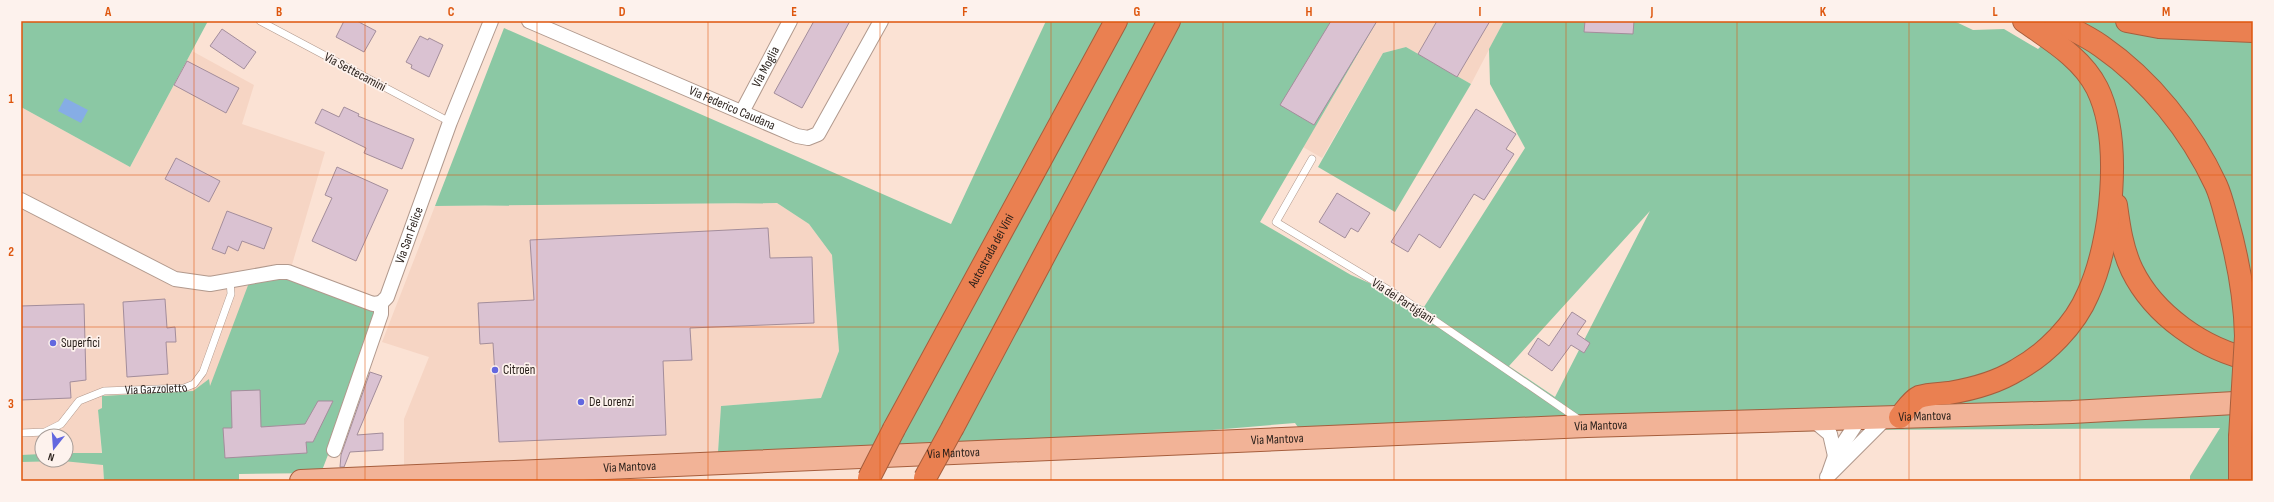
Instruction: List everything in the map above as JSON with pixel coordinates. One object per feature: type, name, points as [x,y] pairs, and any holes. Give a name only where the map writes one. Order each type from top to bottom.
[{"type":"highway","name":"Autostrada dei Vini","points":[[868,480],[894,429],[1116,21]]},
{"type":"highway","points":[[924,479],[1169,21]]},
{"type":"highway","points":[[1099,150],[1154,77],[1184,21]]},
{"type":"highway","points":[[1894,417],[1918,398],[1973,389],[2017,370],[2052,343],[2070,324],[2088,295],[2098,269],[2105,239],[2111,178],[2112,149],[2107,114],[2097,87],[2076,59],[2024,21]]},
{"type":"highway","points":[[2056,21],[2100,45],[2131,70],[2159,98],[2193,142],[2217,186],[2238,258],[2245,303],[2246,336],[2240,437],[2240,481]]},
{"type":"highway","points":[[2128,21],[2159,27],[2253,34]]},
{"type":"highway","points":[[2227,31],[2253,31]]},
{"type":"highway","points":[[2111,178],[2124,251],[2132,270],[2145,290],[2183,329],[2210,346],[2236,356],[2253,360]]},
{"type":"main road","name":"Via Mantova","points":[[301,481],[1587,426],[2072,412],[2253,402]]},
{"type":"street","name":"Via San Felice","points":[[334,450],[381,314],[381,303],[387,297],[450,122],[490,21]]},
{"type":"street","name":"Via Federico Caudana","points":[[529,21],[797,136],[808,138],[818,134],[881,21]]},
{"type":"street","name":"Via Moglia","points":[[742,112],[790,21]]},
{"type":"street","points":[[21,200],[175,279],[210,284],[278,272],[288,272],[373,304],[381,303]]},
{"type":"street","points":[[1826,479],[1894,417]]},
{"type":"street","points":[[1826,479],[1835,456],[1860,418]]},
{"type":"street","points":[[1812,419],[1830,434],[1835,456]]},
{"type":"lane","name":"Via Settecamini","points":[[260,21],[450,122]]},
{"type":"lane","name":"Via dei Partigiani","points":[[1312,159],[1276,222],[1402,298],[1587,426]]},
{"type":"lane","name":"Via Gazzoletto","points":[[21,433],[45,432],[61,424],[79,401],[104,391],[184,388],[194,384],[201,376],[207,363],[231,294],[230,281]]},
{"type":"shaded area","points":[[1377,21],[1504,21],[1471,84],[1406,47],[1383,53],[1322,158],[1303,147]]},
{"type":"shaded area","points":[[192,51],[254,85],[242,124],[325,152],[289,275],[206,395],[98,410],[104,481],[21,481],[21,107],[130,167]]},
{"type":"shaded area","points":[[777,203],[809,224],[832,255],[839,351],[821,398],[721,406],[718,452],[404,470],[404,419],[429,357],[382,342],[435,206]]},
{"type":"green space","points":[[21,21],[208,21],[130,167],[21,107]]},
{"type":"green space","points":[[1046,21],[1377,21],[1260,222],[1351,275],[1424,307],[1525,148],[1490,84],[1489,49],[1504,21],[1954,21],[1973,30],[2004,29],[2038,49],[2067,21],[2253,21],[2253,481],[2190,481],[2190,476],[2220,428],[1852,430],[1310,444],[1295,423],[1011,447],[849,452],[718,452],[721,406],[821,398],[839,351],[832,255],[809,224],[777,203],[435,206],[504,28],[951,224]],"holes":[[[1650,211],[1555,397],[1509,366]]]},
{"type":"green space","points":[[1406,47],[1471,84],[1395,212],[1318,167],[1383,53]]},
{"type":"green space","points":[[289,275],[381,310],[370,346],[321,473],[239,474],[239,481],[104,481],[103,465],[74,462],[74,453],[102,453],[98,410],[102,408],[102,396],[193,391],[209,379],[210,386],[250,280]]},
{"type":"green space","points":[[34,454],[34,462],[21,462],[21,455]]},
{"type":"water","points":[[65,98],[88,110],[81,123],[58,111]]},
{"type":"building","points":[[344,21],[357,21],[376,31],[364,52],[336,37]]},
{"type":"building","points":[[814,21],[850,21],[802,108],[774,93]]},
{"type":"building","points":[[1331,21],[1377,21],[1314,125],[1280,105]]},
{"type":"building","points":[[1437,21],[1490,21],[1457,77],[1418,54]]},
{"type":"building","points":[[1585,21],[1634,21],[1633,34],[1584,32]]},
{"type":"building","points":[[222,29],[256,52],[244,69],[210,46]]},
{"type":"building","points":[[420,36],[428,40],[429,38],[443,45],[429,77],[411,68],[412,65],[406,62]]},
{"type":"building","points":[[187,61],[239,88],[226,113],[174,85]]},
{"type":"building","points":[[344,107],[359,114],[358,116],[414,139],[402,169],[364,153],[366,148],[315,123],[322,109],[339,117]]},
{"type":"building","points":[[1476,109],[1516,134],[1506,149],[1514,154],[1484,200],[1474,194],[1440,248],[1419,234],[1408,252],[1391,242]]},
{"type":"building","points":[[176,158],[220,181],[209,202],[165,179]]},
{"type":"building","points":[[337,167],[388,190],[356,261],[312,241],[332,198],[325,195]]},
{"type":"building","points":[[1337,193],[1370,213],[1358,232],[1351,228],[1345,238],[1319,222]]},
{"type":"building","points":[[227,211],[272,228],[264,249],[242,241],[238,251],[228,246],[225,254],[212,249]]},
{"type":"building","points":[[768,228],[770,258],[812,257],[814,323],[690,328],[692,360],[663,361],[666,435],[499,442],[493,343],[480,344],[478,303],[534,300],[530,240]]},
{"type":"building","points":[[165,299],[167,328],[175,327],[176,342],[166,342],[168,374],[127,377],[123,302]]},
{"type":"building","name":"Superfici","points":[[84,304],[86,380],[70,382],[71,398],[21,400],[21,306]]},
{"type":"building","points":[[1572,312],[1586,321],[1577,334],[1590,343],[1584,353],[1571,345],[1552,371],[1528,354],[1538,338],[1549,346]]},
{"type":"building","points":[[370,372],[382,376],[357,435],[383,433],[383,450],[350,452],[344,467],[340,467],[341,455]]},
{"type":"building","points":[[260,390],[261,427],[305,424],[318,401],[333,401],[313,442],[306,442],[307,453],[225,458],[223,428],[232,428],[231,391]]},
{"type":"place","name":"Superfici","points":[[53,343]]},
{"type":"place","name":"Citroën","points":[[495,370]]},
{"type":"place","name":"De Lorenzi","points":[[581,402]]}]
